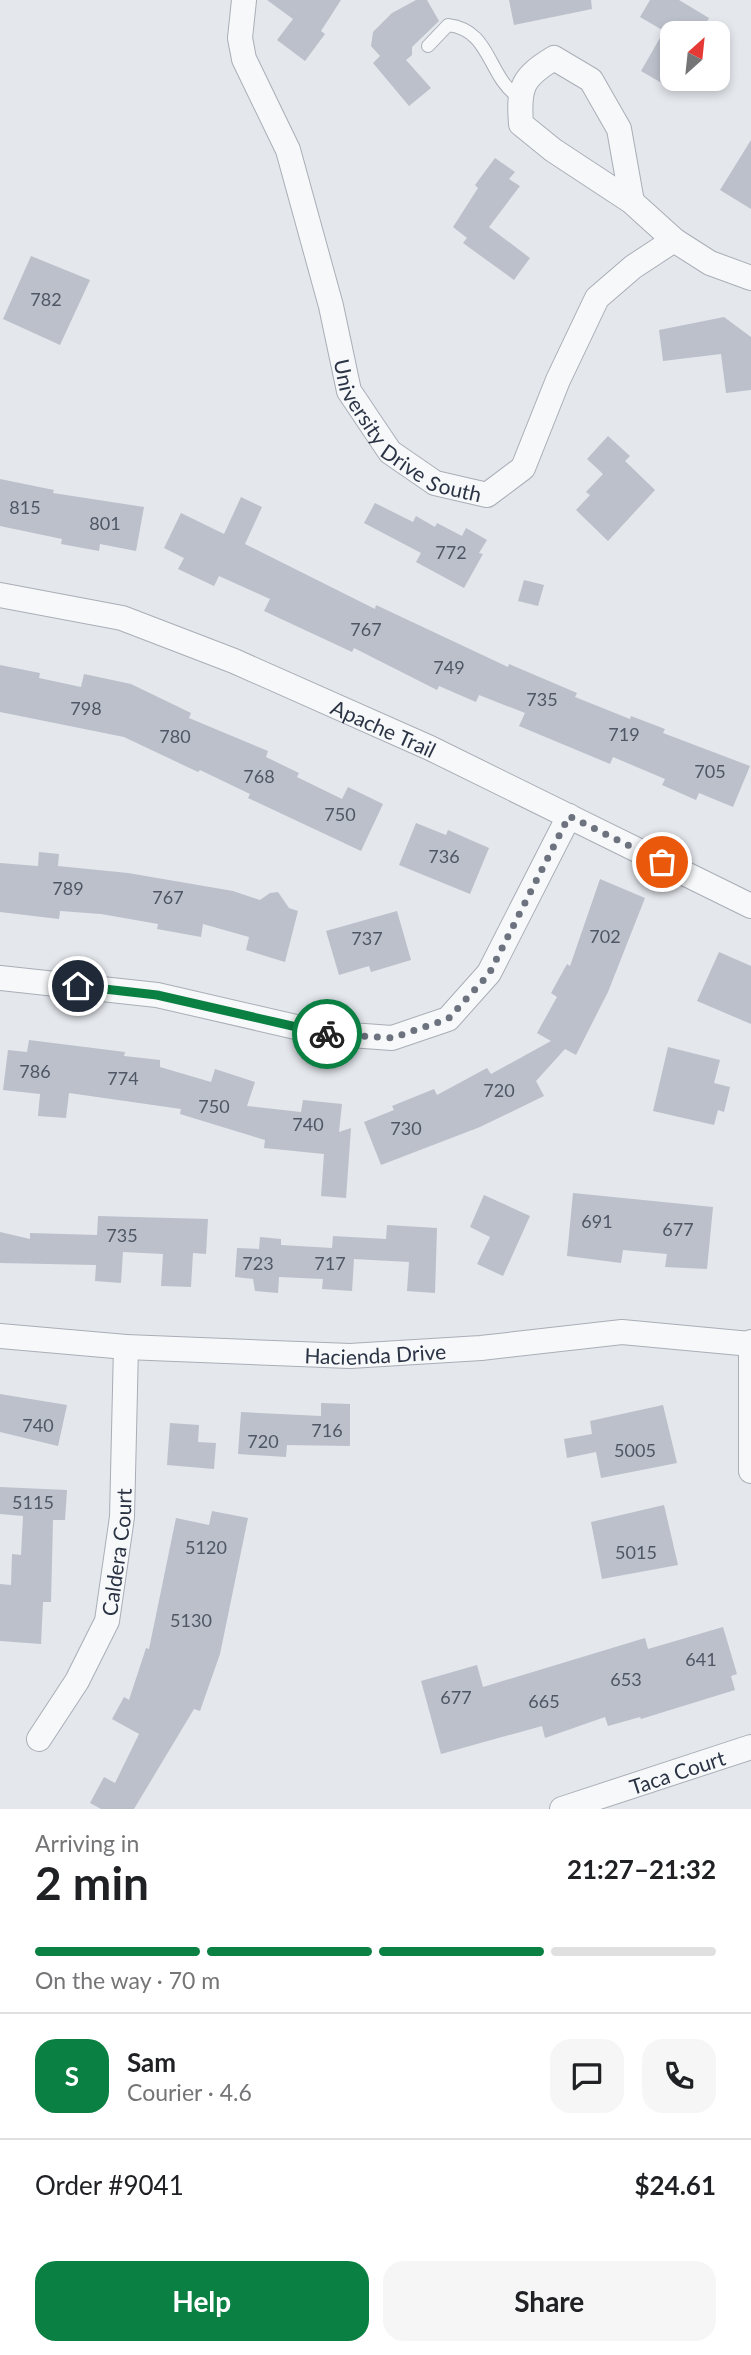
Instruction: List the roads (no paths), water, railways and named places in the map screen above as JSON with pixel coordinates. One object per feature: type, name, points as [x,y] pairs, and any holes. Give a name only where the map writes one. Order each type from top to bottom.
[{"type":"street","name":"University Drive South","points":[[244,0],[240,38],[244,59],[288,150],[331,306],[349,391],[390,452],[435,483],[487,495],[523,468],[558,380],[597,298],[633,267],[674,240]]},
{"type":"street","points":[[632,202],[619,128],[591,80],[554,58],[530,73],[518,97],[521,124],[553,150],[632,202],[674,240],[710,262],[751,278]]},
{"type":"street","name":"Apache Trail","points":[[0,595],[122,618],[172,637],[430,748],[751,906]]},
{"type":"street","points":[[0,978],[157,995],[322,1033],[392,1038],[448,1019],[489,974],[569,816]]},
{"type":"street","name":"Hacienda Drive","points":[[0,1336],[127,1346],[350,1356],[481,1348],[622,1332],[751,1343]]},
{"type":"street","points":[[751,1343],[751,1471]]},
{"type":"street","name":"Caldera Court","points":[[39,1740],[77,1681],[107,1621],[122,1517],[127,1346]]},
{"type":"street","name":"Taca Court","points":[[562,1809],[751,1747]]},
{"type":"lane","points":[[428,46],[448,25],[469,30],[481,39],[509,90],[518,97]]}]
